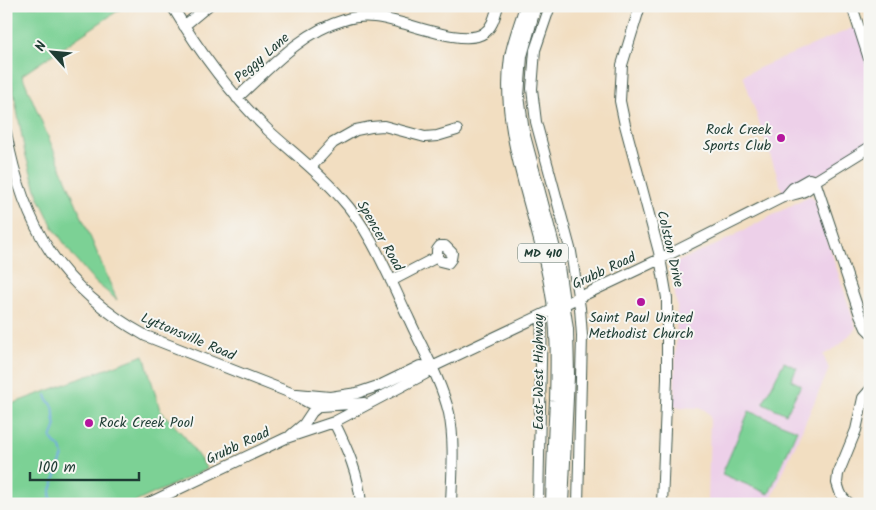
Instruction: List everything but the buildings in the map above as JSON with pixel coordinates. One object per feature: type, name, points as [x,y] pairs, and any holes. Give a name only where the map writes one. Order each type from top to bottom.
[{"type":"main road","name":"East-West Highway","points":[[526,6],[512,56],[509,85],[516,144],[551,288],[559,307],[568,342],[562,504]]},
{"type":"main road","name":"East-West Highway","points":[[535,6],[521,56],[519,78],[520,113],[523,132],[552,241],[559,307],[552,504]]},
{"type":"street","name":"Spencer Road","points":[[172,6],[220,77],[237,98],[341,197],[366,232],[432,367],[444,397],[451,429],[451,504]]},
{"type":"street","points":[[184,26],[208,6]]},
{"type":"street","points":[[550,6],[535,50],[532,89],[536,122],[570,252],[579,298],[582,336],[578,504]]},
{"type":"street","name":"Colston Drive","points":[[640,6],[622,65],[620,101],[666,287],[668,317],[662,504]]},
{"type":"street","points":[[852,6],[870,62]]},
{"type":"street","name":"Peggy Lane","points":[[237,98],[294,46],[318,29],[344,20],[374,17],[460,38],[476,38],[491,27],[497,10]]},
{"type":"street","points":[[528,30],[541,34]]},
{"type":"street","points":[[311,167],[333,143],[344,136],[364,128],[384,126],[425,138],[456,130]]},
{"type":"street","name":"Lyttonsville Road","points":[[6,132],[23,200],[32,222],[62,268],[91,299],[126,325],[146,336],[291,393],[309,403],[320,406],[369,403]]},
{"type":"street","name":"Grubb Road","points":[[147,504],[286,438],[334,422],[426,374],[432,367],[660,259],[786,196],[798,185],[809,179],[815,180],[870,147]]},
{"type":"street","points":[[815,180],[858,312],[870,332]]},
{"type":"street","points":[[391,281],[437,257]]},
{"type":"street","name":"East-West Highway","points":[[538,504],[542,315]]},
{"type":"street","name":"Grubb Road","points":[[286,438],[304,424],[312,412],[330,397],[357,393],[380,385],[420,366],[432,367]]},
{"type":"street","points":[[850,504],[843,498],[840,492],[837,483],[838,474],[856,430],[863,398],[870,390]]},
{"type":"street","name":"Lyttonsville Road","points":[[291,393],[330,397]]},
{"type":"street","points":[[334,422],[352,461],[361,504]]},
{"type":"shaded area","points":[[857,26],[870,64],[870,148],[783,193],[743,75]]},
{"type":"shaded area","points":[[809,196],[814,198],[856,328],[840,345],[823,355],[829,369],[769,504],[708,503],[710,415],[704,409],[675,407],[674,405],[677,306],[671,272],[675,263],[718,244]]},
{"type":"green space","points":[[6,6],[125,6],[22,75],[117,300],[95,282],[73,256],[53,227],[38,196],[25,153],[6,51]]},
{"type":"green space","name":"Rock Creek Pool","points":[[144,355],[160,410],[185,437],[207,469],[131,504],[6,504],[6,406]]},
{"type":"green space","points":[[784,362],[797,368],[791,380],[801,385],[786,414],[763,403]]},
{"type":"green space","points":[[749,411],[797,430],[769,494],[722,474]]},
{"type":"waterway","points":[[46,395],[48,401],[53,406],[56,425],[51,438],[61,448],[63,455],[50,493],[52,504]]},
{"type":"place","name":"Rock Creek Sports Club","points":[[781,138]]},
{"type":"place","name":"Saint Paul United Methodist Church","points":[[641,302]]},
{"type":"place","name":"Rock Creek Pool","points":[[89,423]]}]
